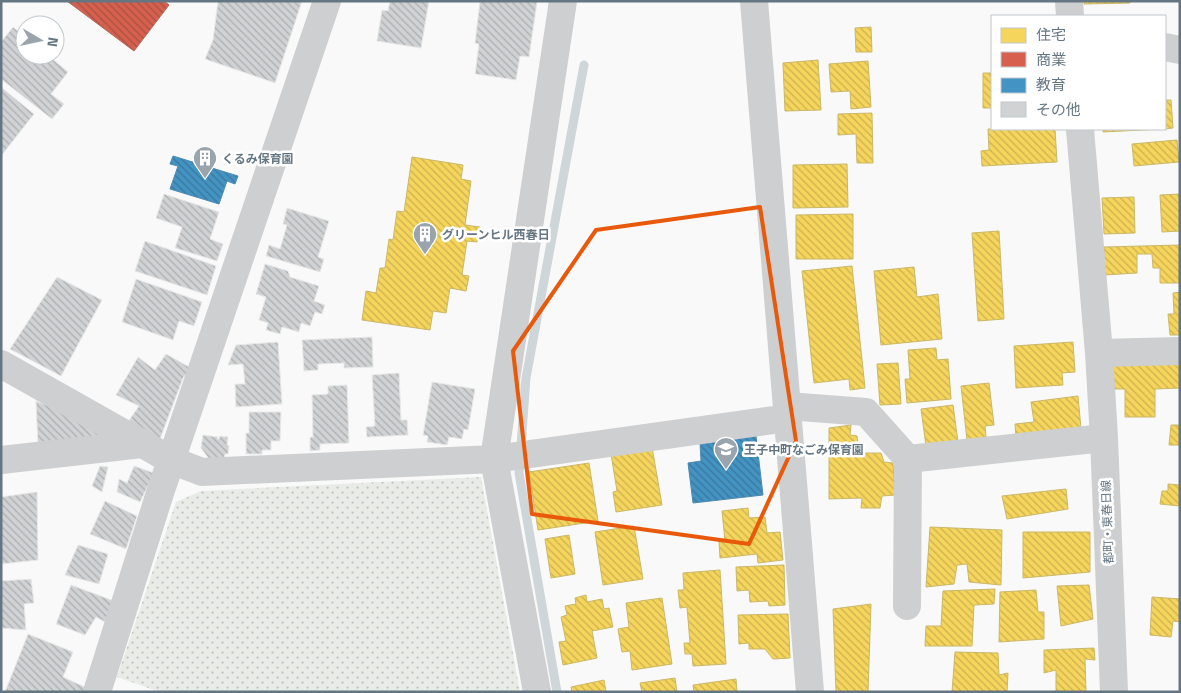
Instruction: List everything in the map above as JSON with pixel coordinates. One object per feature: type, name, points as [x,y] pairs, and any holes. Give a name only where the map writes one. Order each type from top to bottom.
[{"type":"street","points":[[97,692],[160,493],[327,1]]},
{"type":"street","points":[[537,692],[494,459],[563,1]]},
{"type":"street","points":[[754,1],[810,692]]},
{"type":"street","points":[[1069,1],[1070,15]]},
{"type":"street","points":[[1166,47],[1180,50]]},
{"type":"street","name":"都町・東春日線","points":[[1080,130],[1099,353],[1114,692]]},
{"type":"street","points":[[1099,353],[1180,351]]},
{"type":"street","points":[[1,364],[171,460],[202,472],[494,459],[788,412],[866,412],[908,459],[907,606]]},
{"type":"street","points":[[908,459],[1104,438]]},
{"type":"street","points":[[1,460],[142,444]]},
{"type":"highlighted area","points":[[760,207],[796,441],[749,544],[532,514],[513,351],[596,230]]},
{"type":"shaded area","points":[[481,477],[520,692],[160,692],[117,677],[176,502],[201,491]]},
{"type":"building: 住宅","points":[[1084,1],[1130,1],[1130,3],[1084,4]]},
{"type":"building: 住宅","points":[[871,27],[872,52],[856,52],[855,28]]},
{"type":"building: 住宅","points":[[818,60],[821,110],[785,111],[783,63]]},
{"type":"building: 住宅","points":[[868,61],[871,107],[851,109],[850,91],[831,92],[829,64]]},
{"type":"building: 住宅","points":[[983,73],[991,73],[991,108],[983,108]]},
{"type":"building: 住宅","points":[[1166,100],[1171,100],[1173,128],[1166,129]]},
{"type":"building: 住宅","points":[[872,113],[873,163],[857,163],[856,134],[838,135],[838,114]]},
{"type":"building: 住宅","points":[[988,129],[1055,130],[1057,162],[982,166],[981,151],[989,150]]},
{"type":"building: 住宅","points":[[1103,130],[1142,130],[1103,132]]},
{"type":"building: 住宅","points":[[1177,140],[1179,162],[1134,166],[1132,144]]},
{"type":"building: 住宅","name":"グリーンヒル西春日","points":[[412,157],[463,165],[461,179],[471,181],[465,225],[480,227],[477,242],[467,241],[462,275],[469,276],[466,291],[450,288],[446,313],[433,311],[430,330],[362,320],[366,291],[376,293],[380,268],[385,268],[389,239],[393,240],[397,211],[404,212]]},
{"type":"building: 住宅","points":[[847,164],[848,207],[793,208],[793,165]]},
{"type":"building: 住宅","points":[[1180,194],[1180,231],[1162,232],[1160,195]]},
{"type":"building: 住宅","points":[[1134,197],[1135,233],[1104,234],[1102,198]]},
{"type":"building: 住宅","points":[[853,214],[853,259],[796,259],[796,215]]},
{"type":"building: 住宅","points":[[999,231],[1004,319],[978,321],[972,233]]},
{"type":"building: 住宅","points":[[1180,245],[1180,283],[1160,283],[1160,268],[1153,268],[1152,254],[1137,254],[1137,273],[1104,275],[1104,247]]},
{"type":"building: 住宅","points":[[852,266],[865,388],[850,390],[849,379],[814,383],[802,271]]},
{"type":"building: 住宅","points":[[914,267],[917,297],[938,294],[942,339],[881,345],[874,271]]},
{"type":"building: 住宅","points":[[1180,292],[1180,335],[1170,335],[1168,314],[1174,314],[1173,293]]},
{"type":"building: 住宅","points":[[1073,342],[1075,372],[1062,373],[1063,385],[1016,388],[1014,346]]},
{"type":"building: 住宅","points":[[936,348],[937,360],[948,359],[951,399],[907,403],[905,379],[910,379],[908,350]]},
{"type":"building: 住宅","points":[[1180,362],[1180,388],[1155,389],[1155,417],[1125,417],[1125,389],[1114,389],[1113,363]]},
{"type":"building: 住宅","points":[[898,363],[901,404],[880,405],[877,364]]},
{"type":"building: 住宅","points":[[989,383],[994,425],[985,426],[986,437],[967,440],[961,386]]},
{"type":"building: 住宅","points":[[1078,396],[1081,429],[1016,437],[1015,424],[1034,422],[1031,402]]},
{"type":"building: 住宅","points":[[953,405],[958,442],[926,446],[921,409]]},
{"type":"building: 住宅","points":[[851,425],[850,435],[857,436],[859,453],[881,453],[884,462],[893,463],[895,495],[882,496],[880,508],[861,508],[862,498],[829,499],[829,428]]},
{"type":"building: 住宅","points":[[1171,425],[1180,425],[1180,445],[1169,445]]},
{"type":"building: 住宅","points":[[652,447],[662,505],[616,512],[613,492],[617,491],[611,454]]},
{"type":"building: 住宅","points":[[589,463],[598,521],[538,530],[529,472]]},
{"type":"building: 住宅","points":[[1168,484],[1180,485],[1180,506],[1160,504],[1162,491],[1168,491]]},
{"type":"building: 住宅","points":[[1066,489],[1068,509],[1007,519],[1002,496]]},
{"type":"building: 住宅","points":[[748,508],[749,518],[765,517],[767,533],[780,532],[783,560],[758,563],[757,554],[720,558],[719,542],[725,541],[722,511]]},
{"type":"building: 住宅","points":[[634,526],[643,579],[603,585],[595,532]]},
{"type":"building: 住宅","points":[[930,527],[1002,530],[1001,585],[969,582],[967,564],[957,565],[954,584],[926,587]]},
{"type":"building: 住宅","points":[[1023,532],[1090,532],[1090,572],[1023,578]]},
{"type":"building: 住宅","points":[[569,535],[575,574],[551,578],[545,539]]},
{"type":"building: 住宅","points":[[784,565],[785,605],[769,606],[768,601],[750,602],[749,590],[737,591],[736,567]]},
{"type":"building: 住宅","points":[[720,570],[726,664],[693,666],[692,654],[685,654],[684,643],[690,643],[687,607],[680,608],[678,590],[684,590],[683,573]]},
{"type":"building: 住宅","points":[[1089,585],[1093,619],[1061,626],[1057,586]]},
{"type":"building: 住宅","points":[[995,589],[994,604],[974,605],[972,646],[925,646],[926,626],[941,626],[943,591]]},
{"type":"building: 住宅","points":[[1036,590],[1038,612],[1044,612],[1044,639],[999,642],[1000,592]]},
{"type":"building: 住宅","points":[[586,595],[587,602],[602,599],[604,609],[609,608],[613,627],[592,631],[597,658],[563,665],[559,642],[566,641],[561,617],[567,615],[565,606],[576,604],[575,598]]},
{"type":"building: 住宅","points":[[1152,597],[1180,599],[1180,622],[1173,621],[1171,637],[1150,635]]},
{"type":"building: 住宅","points":[[662,598],[672,664],[632,670],[630,651],[622,652],[618,629],[629,627],[626,603]]},
{"type":"building: 住宅","points":[[871,604],[868,692],[836,692],[833,609]]},
{"type":"building: 住宅","points":[[788,614],[790,658],[773,659],[765,649],[749,649],[749,643],[739,644],[738,615]]},
{"type":"building: 住宅","points":[[1094,648],[1095,660],[1085,659],[1086,692],[1056,692],[1056,670],[1044,673],[1044,650]]},
{"type":"building: 住宅","points":[[955,652],[998,653],[999,675],[1008,673],[1007,692],[952,692]]},
{"type":"building: 住宅","points":[[675,678],[677,692],[642,692],[640,683]]},
{"type":"building: 住宅","points":[[736,679],[737,692],[694,692],[693,685]]},
{"type":"building: 住宅","points":[[604,680],[606,692],[572,692],[571,687]]},
{"type":"building: 商業","points":[[67,1],[164,1],[169,5],[134,51]]},
{"type":"building: 教育","name":"くるみ保育園","points":[[173,156],[238,176],[235,184],[227,181],[219,204],[170,189],[178,166],[170,164]]},
{"type":"building: 教育","name":"王子中町なごみ保育園","points":[[756,436],[763,495],[693,503],[688,463],[701,461],[700,443]]},
{"type":"building: その他","points":[[218,1],[302,1],[275,83],[205,59],[213,40]]},
{"type":"building: その他","points":[[390,1],[429,1],[421,48],[377,41],[382,10],[388,11]]},
{"type":"building: その他","points":[[480,1],[537,2],[529,57],[520,56],[516,80],[475,74],[479,44],[475,43]]},
{"type":"building: その他","points":[[13,27],[15,29],[15,65],[60,65],[68,72],[51,94],[64,104],[52,119],[1,79],[1,42]]},
{"type":"building: その他","points":[[1,87],[34,114],[1,156]]},
{"type":"building: その他","points":[[164,194],[219,212],[210,239],[223,244],[217,261],[175,248],[182,227],[156,218]]},
{"type":"building: その他","points":[[287,208],[329,221],[318,257],[324,259],[320,272],[266,256],[269,245],[280,249],[287,225],[283,224]]},
{"type":"building: その他","points":[[145,241],[216,266],[207,295],[135,271]]},
{"type":"building: その他","points":[[265,264],[288,271],[290,277],[319,286],[314,301],[325,305],[322,314],[315,312],[310,326],[301,323],[299,332],[282,327],[280,334],[266,330],[268,323],[259,320],[266,297],[256,294]]},
{"type":"building: その他","points":[[57,277],[102,300],[61,376],[10,349]]},
{"type":"building: その他","points":[[136,279],[202,302],[194,326],[179,321],[173,340],[122,322]]},
{"type":"building: その他","points":[[372,337],[373,367],[344,368],[344,363],[318,364],[318,370],[304,371],[302,340]]},
{"type":"building: その他","points":[[278,342],[282,404],[236,407],[235,384],[245,384],[243,364],[228,365],[236,345]]},
{"type":"building: その他","points":[[166,354],[191,368],[183,378],[160,439],[128,422],[139,406],[116,395],[138,357],[155,370]]},
{"type":"building: その他","points":[[399,373],[401,420],[407,420],[408,435],[367,437],[366,427],[375,426],[372,375]]},
{"type":"building: その他","points":[[432,382],[475,389],[468,430],[464,429],[462,439],[449,437],[447,445],[427,442],[428,436],[423,435]]},
{"type":"building: その他","points":[[347,385],[349,443],[320,444],[320,450],[310,451],[310,437],[313,437],[312,395],[328,394],[328,386]]},
{"type":"building: その他","points":[[36,401],[101,426],[97,441],[38,447]]},
{"type":"building: その他","points":[[249,412],[281,412],[280,441],[271,441],[271,450],[262,450],[262,454],[246,454]]},
{"type":"building: その他","points":[[203,435],[218,437],[217,439],[220,436],[228,437],[228,454],[225,454],[224,458],[209,459],[201,448]]},
{"type":"building: その他","points":[[100,466],[108,467],[102,492],[92,486]]},
{"type":"building: その他","points":[[134,466],[154,473],[140,502],[117,492],[119,479],[127,483]]},
{"type":"building: その他","points":[[37,492],[38,560],[1,564],[1,497]]},
{"type":"building: その他","points":[[105,501],[137,516],[126,549],[90,534]]},
{"type":"building: その他","points":[[78,545],[108,554],[99,584],[65,575]]},
{"type":"building: その他","points":[[31,579],[34,603],[24,604],[26,630],[1,628],[1,581]]},
{"type":"building: その他","points":[[71,585],[114,601],[105,622],[96,617],[85,635],[56,624]]},
{"type":"building: その他","points":[[28,634],[73,652],[63,677],[87,688],[86,692],[5,692]]},
{"type":"waterway","points":[[557,692],[519,473],[526,378],[584,65]]},
{"type":"place","name":"くるみ保育園","points":[[205,179]]},
{"type":"place","name":"グリーンヒル西春日","points":[[425,255]]},
{"type":"place","name":"王子中町なごみ保育園","points":[[726,470]]}]
